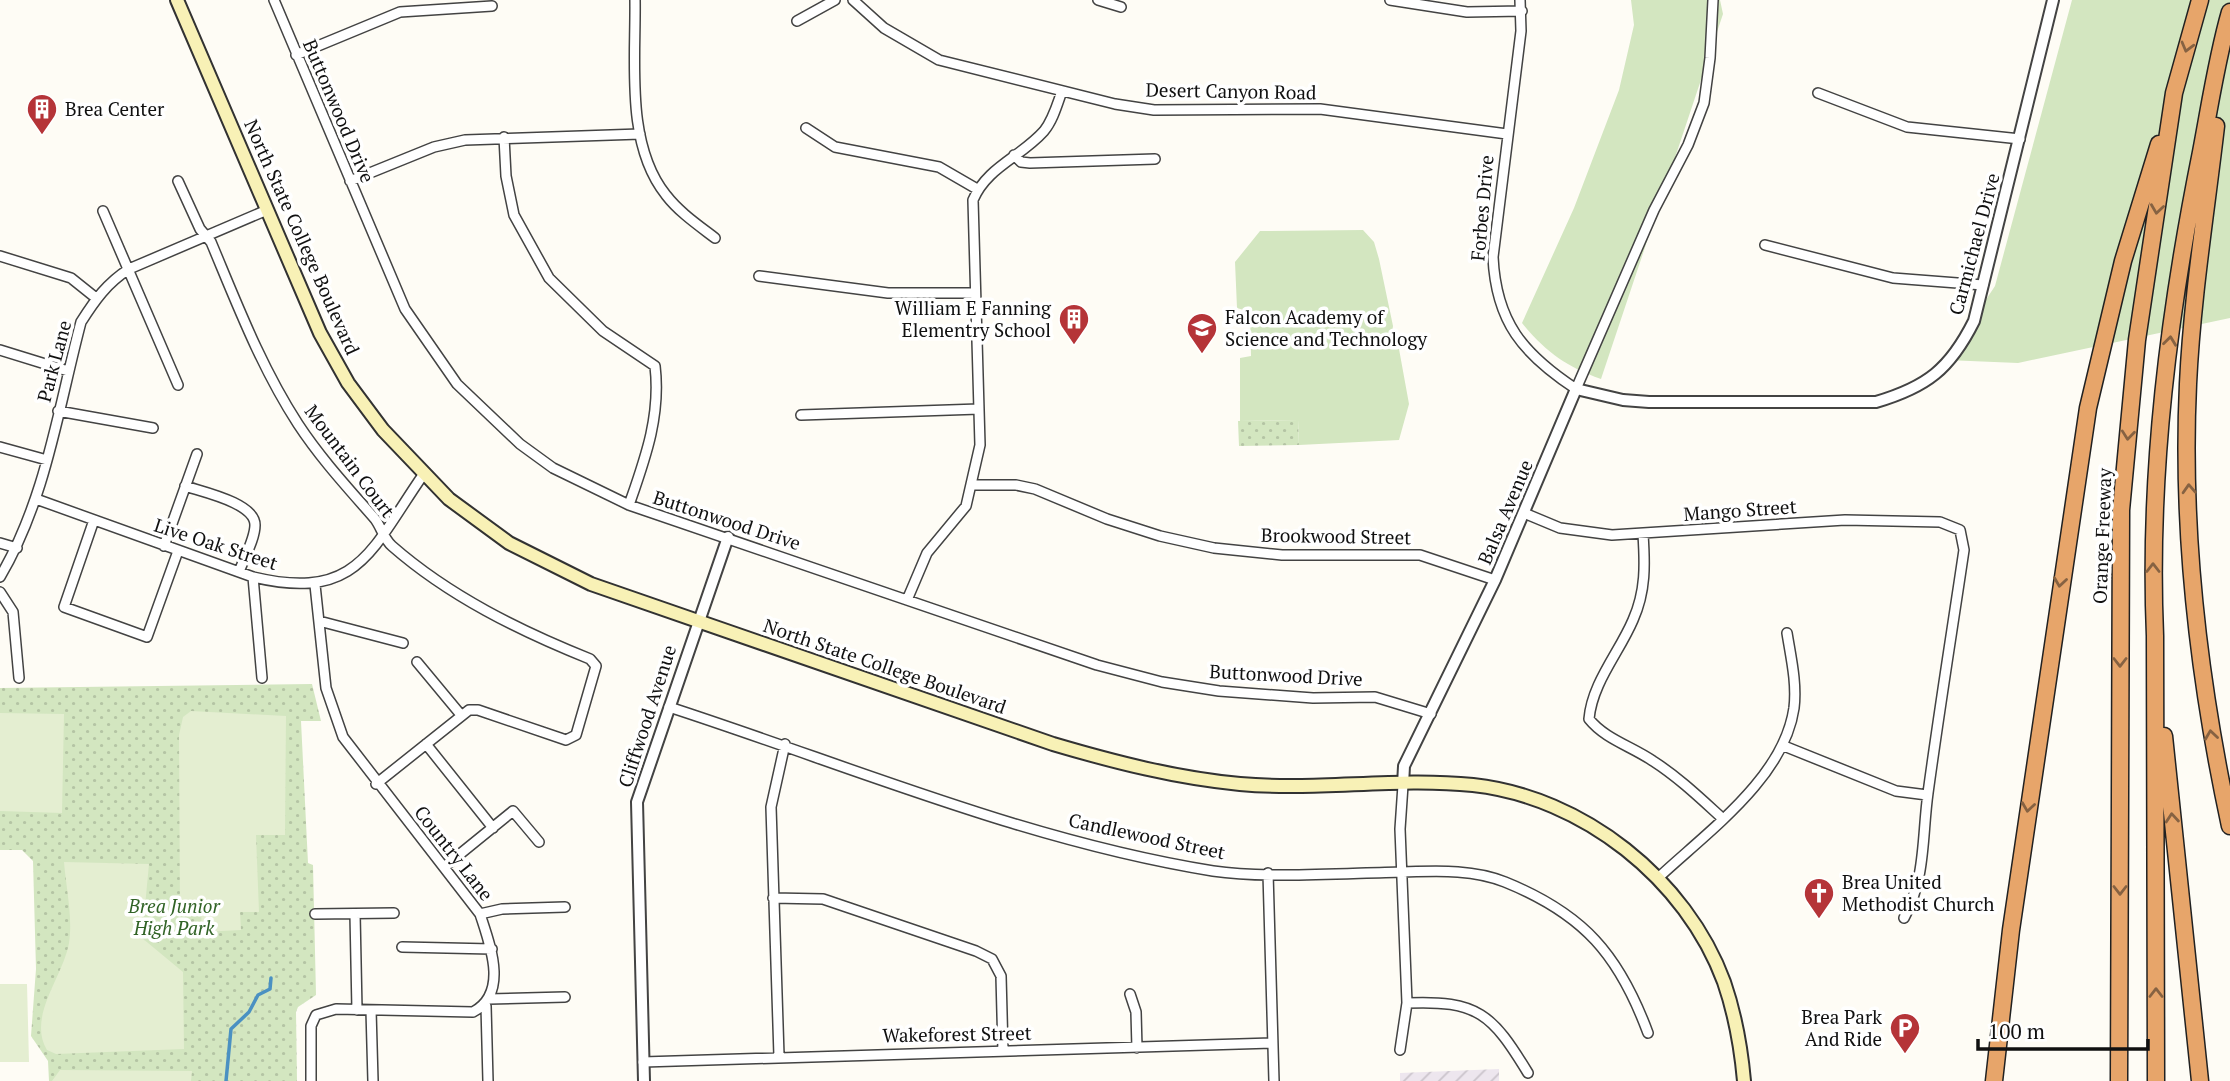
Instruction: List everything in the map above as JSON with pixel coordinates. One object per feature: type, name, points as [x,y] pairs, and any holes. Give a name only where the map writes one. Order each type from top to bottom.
[{"type":"highway","name":"Orange Freeway","points":[[2119,1081],[2121,510],[2137,340],[2174,93],[2200,0]]},
{"type":"highway","points":[[2156,1081],[2155,636],[2152,567],[2157,472],[2179,264],[2228,17]]},
{"type":"highway","points":[[2228,17],[2188,383],[2187,456],[2197,631],[2212,744],[2230,826]]},
{"type":"highway","points":[[1994,1081],[2014,902],[2088,408],[2123,261],[2174,93]]},
{"type":"highway","points":[[2155,636],[2182,924],[2200,1081]]},
{"type":"main road","name":"North State College Boulevard","points":[[177,0],[320,333],[348,383],[383,430],[423,475],[509,543],[591,584],[1053,744],[1147,769],[1240,784],[1473,785],[1524,795],[1581,820],[1618,844],[1658,878],[1684,909],[1706,945],[1723,981],[1735,1020],[1744,1081]]},
{"type":"street","name":"Buttonwood Drive","points":[[274,0],[405,309],[457,384],[510,436],[553,468],[629,505],[1097,665],[1162,682],[1265,695],[1374,697],[1403,703],[1431,714]]},
{"type":"street","points":[[635,0],[640,134],[650,165],[665,194],[715,238]]},
{"type":"street","points":[[797,22],[835,0]]},
{"type":"street","name":"Desert Canyon Road","points":[[853,0],[884,28],[939,60],[1115,104],[1154,110],[1320,109],[1507,134]]},
{"type":"street","points":[[1098,0],[1121,7]]},
{"type":"street","points":[[1390,0],[1467,12],[1522,11]]},
{"type":"street","name":"Forbes Drive","points":[[1520,0],[1522,11],[1493,257],[1494,278],[1510,327],[1525,349],[1546,369],[1576,389]]},
{"type":"street","name":"Balsa Avenue","points":[[1399,1051],[1407,1003],[1402,872],[1404,766],[1495,580],[1654,210],[1688,145],[1704,103],[1713,0]]},
{"type":"street","name":"Carmichael Drive","points":[[1576,389],[1623,400],[1650,402],[1876,402],[1909,392],[1935,376],[1960,349],[1973,321],[2053,0]]},
{"type":"street","points":[[296,55],[400,12],[492,6]]},
{"type":"street","points":[[907,600],[927,553],[955,523],[966,506],[973,485],[980,445],[972,211],[977,189],[985,179],[1043,132],[1052,120],[1062,91]]},
{"type":"street","points":[[1818,93],[1908,127],[2020,139]]},
{"type":"street","points":[[806,128],[835,147],[939,167],[977,189]]},
{"type":"street","points":[[350,181],[434,147],[465,140],[640,134]]},
{"type":"street","points":[[504,137],[506,176],[514,215],[549,278],[603,331],[655,366],[656,411],[647,454],[629,505]]},
{"type":"street","points":[[1014,155],[1021,162],[1030,163],[1155,159]]},
{"type":"street","name":"Mountain Court","points":[[178,181],[256,350],[281,397],[324,461],[377,522],[390,544],[460,595],[508,623],[590,659],[596,666],[576,735],[566,740],[478,710],[461,715]]},
{"type":"street","name":"Park Lane","points":[[0,577],[17,548],[36,499],[81,322],[96,298],[110,281],[129,269],[267,210]]},
{"type":"street","points":[[103,211],[178,385]]},
{"type":"street","points":[[1765,245],[1893,278],[1983,285]]},
{"type":"street","points":[[0,256],[71,278],[96,298]]},
{"type":"street","points":[[759,276],[888,293],[975,293]]},
{"type":"street","points":[[0,350],[68,371]]},
{"type":"street","points":[[801,415],[979,409]]},
{"type":"street","points":[[58,411],[153,428]]},
{"type":"street","points":[[0,447],[47,460]]},
{"type":"street","points":[[164,546],[197,454]]},
{"type":"street","name":"Live Oak Street","points":[[36,499],[253,577],[283,584],[315,585],[342,576],[358,565],[384,534],[423,475]]},
{"type":"street","name":"Brookwood Street","points":[[973,485],[1016,485],[1035,489],[1121,523],[1214,548],[1282,555],[1419,555],[1447,561],[1495,580]]},
{"type":"street","points":[[185,486],[247,508],[254,517],[255,526],[239,572]]},
{"type":"street","name":"Mango Street","points":[[1524,513],[1560,528],[1589,534],[1643,534],[1845,520],[1940,522],[1960,530],[1964,550],[1927,795]]},
{"type":"street","points":[[94,520],[64,607],[147,637],[178,551]]},
{"type":"street","points":[[1643,534],[1645,568],[1642,596],[1633,620],[1590,700],[1589,719],[1599,731],[1651,759],[1676,777],[1722,818]]},
{"type":"street","name":"Cliffwood Avenue","points":[[644,1081],[636,816],[640,788],[727,537]]},
{"type":"street","points":[[0,543],[17,548]]},
{"type":"street","points":[[253,577],[262,678]]},
{"type":"street","name":"Country Lane","points":[[315,585],[332,713],[342,737],[376,784],[481,914],[492,950],[494,972],[487,1002],[488,1081]]},
{"type":"street","points":[[0,592],[13,612],[19,677]]},
{"type":"street","points":[[319,621],[404,643]]},
{"type":"street","points":[[1658,878],[1761,779],[1784,746],[1794,707],[1795,683],[1787,633]]},
{"type":"street","points":[[376,784],[461,715],[417,662]]},
{"type":"street","name":"Candlewood Street","points":[[669,706],[1013,823],[1091,845],[1216,871],[1440,871],[1502,881],[1560,909],[1585,930],[1632,989],[1648,1033]]},
{"type":"street","points":[[426,744],[493,828]]},
{"type":"street","points":[[779,1056],[771,807],[785,744]]},
{"type":"street","points":[[1784,746],[1896,791],[1927,795],[1921,871],[1916,895],[1904,918]]},
{"type":"street","points":[[444,867],[513,811],[539,842]]},
{"type":"street","points":[[1268,873],[1274,1081]]},
{"type":"street","points":[[774,898],[823,900],[976,951],[992,959],[1001,976],[1003,1051]]},
{"type":"street","points":[[481,914],[502,909],[565,907]]},
{"type":"street","points":[[315,914],[394,913]]},
{"type":"street","points":[[355,914],[357,1010]]},
{"type":"street","points":[[402,947],[492,950]]},
{"type":"street","points":[[1130,994],[1136,1012],[1137,1048]]},
{"type":"street","points":[[311,1081],[310,1026],[316,1016],[336,1009],[473,1012],[487,1002],[565,997]]},
{"type":"street","points":[[1407,1003],[1443,1001],[1467,1006],[1486,1017],[1507,1037],[1528,1073]]},
{"type":"street","points":[[371,1010],[373,1081]]},
{"type":"street","name":"Wakeforest Street","points":[[643,1062],[1272,1043]]},
{"type":"shaded area","points":[[1499,1069],[1499,1081],[1400,1081],[1400,1073]]},
{"type":"green space","points":[[1631,0],[1720,0],[1723,14],[1601,379],[1558,357],[1540,343],[1522,323],[1574,208],[1619,90],[1634,25]]},
{"type":"green space","points":[[2072,0],[2230,0],[2230,318],[2018,363],[1946,360],[1995,286]]},
{"type":"green space","points":[[1363,230],[1374,242],[1379,259],[1393,326],[1391,341],[1399,349],[1409,404],[1399,440],[1299,445],[1298,420],[1240,421],[1240,358],[1251,356],[1250,312],[1237,308],[1235,262],[1260,231]]},
{"type":"green space","points":[[1298,420],[1299,445],[1239,446],[1238,421]]},
{"type":"green space","name":"Brea Junior High Park","points":[[312,684],[321,721],[301,721],[308,863],[313,865],[316,995],[298,1007],[296,1012],[297,1081],[49,1081],[48,1061],[31,1036],[36,969],[33,861],[22,850],[0,850],[0,688]]},
{"type":"green space","points":[[191,711],[286,716],[285,835],[256,835],[259,912],[240,912],[241,930],[202,932],[201,911],[180,912],[179,735],[183,717]]},
{"type":"green space","points":[[0,713],[64,714],[62,813],[0,811]]},
{"type":"green space","points":[[64,862],[149,864],[142,938],[183,972],[184,1049],[56,1054],[47,1050],[41,1024],[48,997],[66,956],[70,933]]},
{"type":"green space","points":[[0,984],[27,984],[29,1062],[0,1062]]},
{"type":"green space","points":[[60,1070],[192,1071],[191,1081],[52,1081]]},
{"type":"waterway","points":[[226,1081],[231,1029],[249,1012],[258,995],[270,989],[271,978]]},
{"type":"place","name":"Brea Center","points":[[42,136]]},
{"type":"place","name":"William E Fanning Elementry School","points":[[1074,346]]},
{"type":"place","name":"Falcon Academy of Science and Technology","points":[[1202,355]]},
{"type":"place","name":"Brea United Methodist Church","points":[[1819,920]]},
{"type":"place","name":"Brea Park And Ride","points":[[1905,1055]]}]
